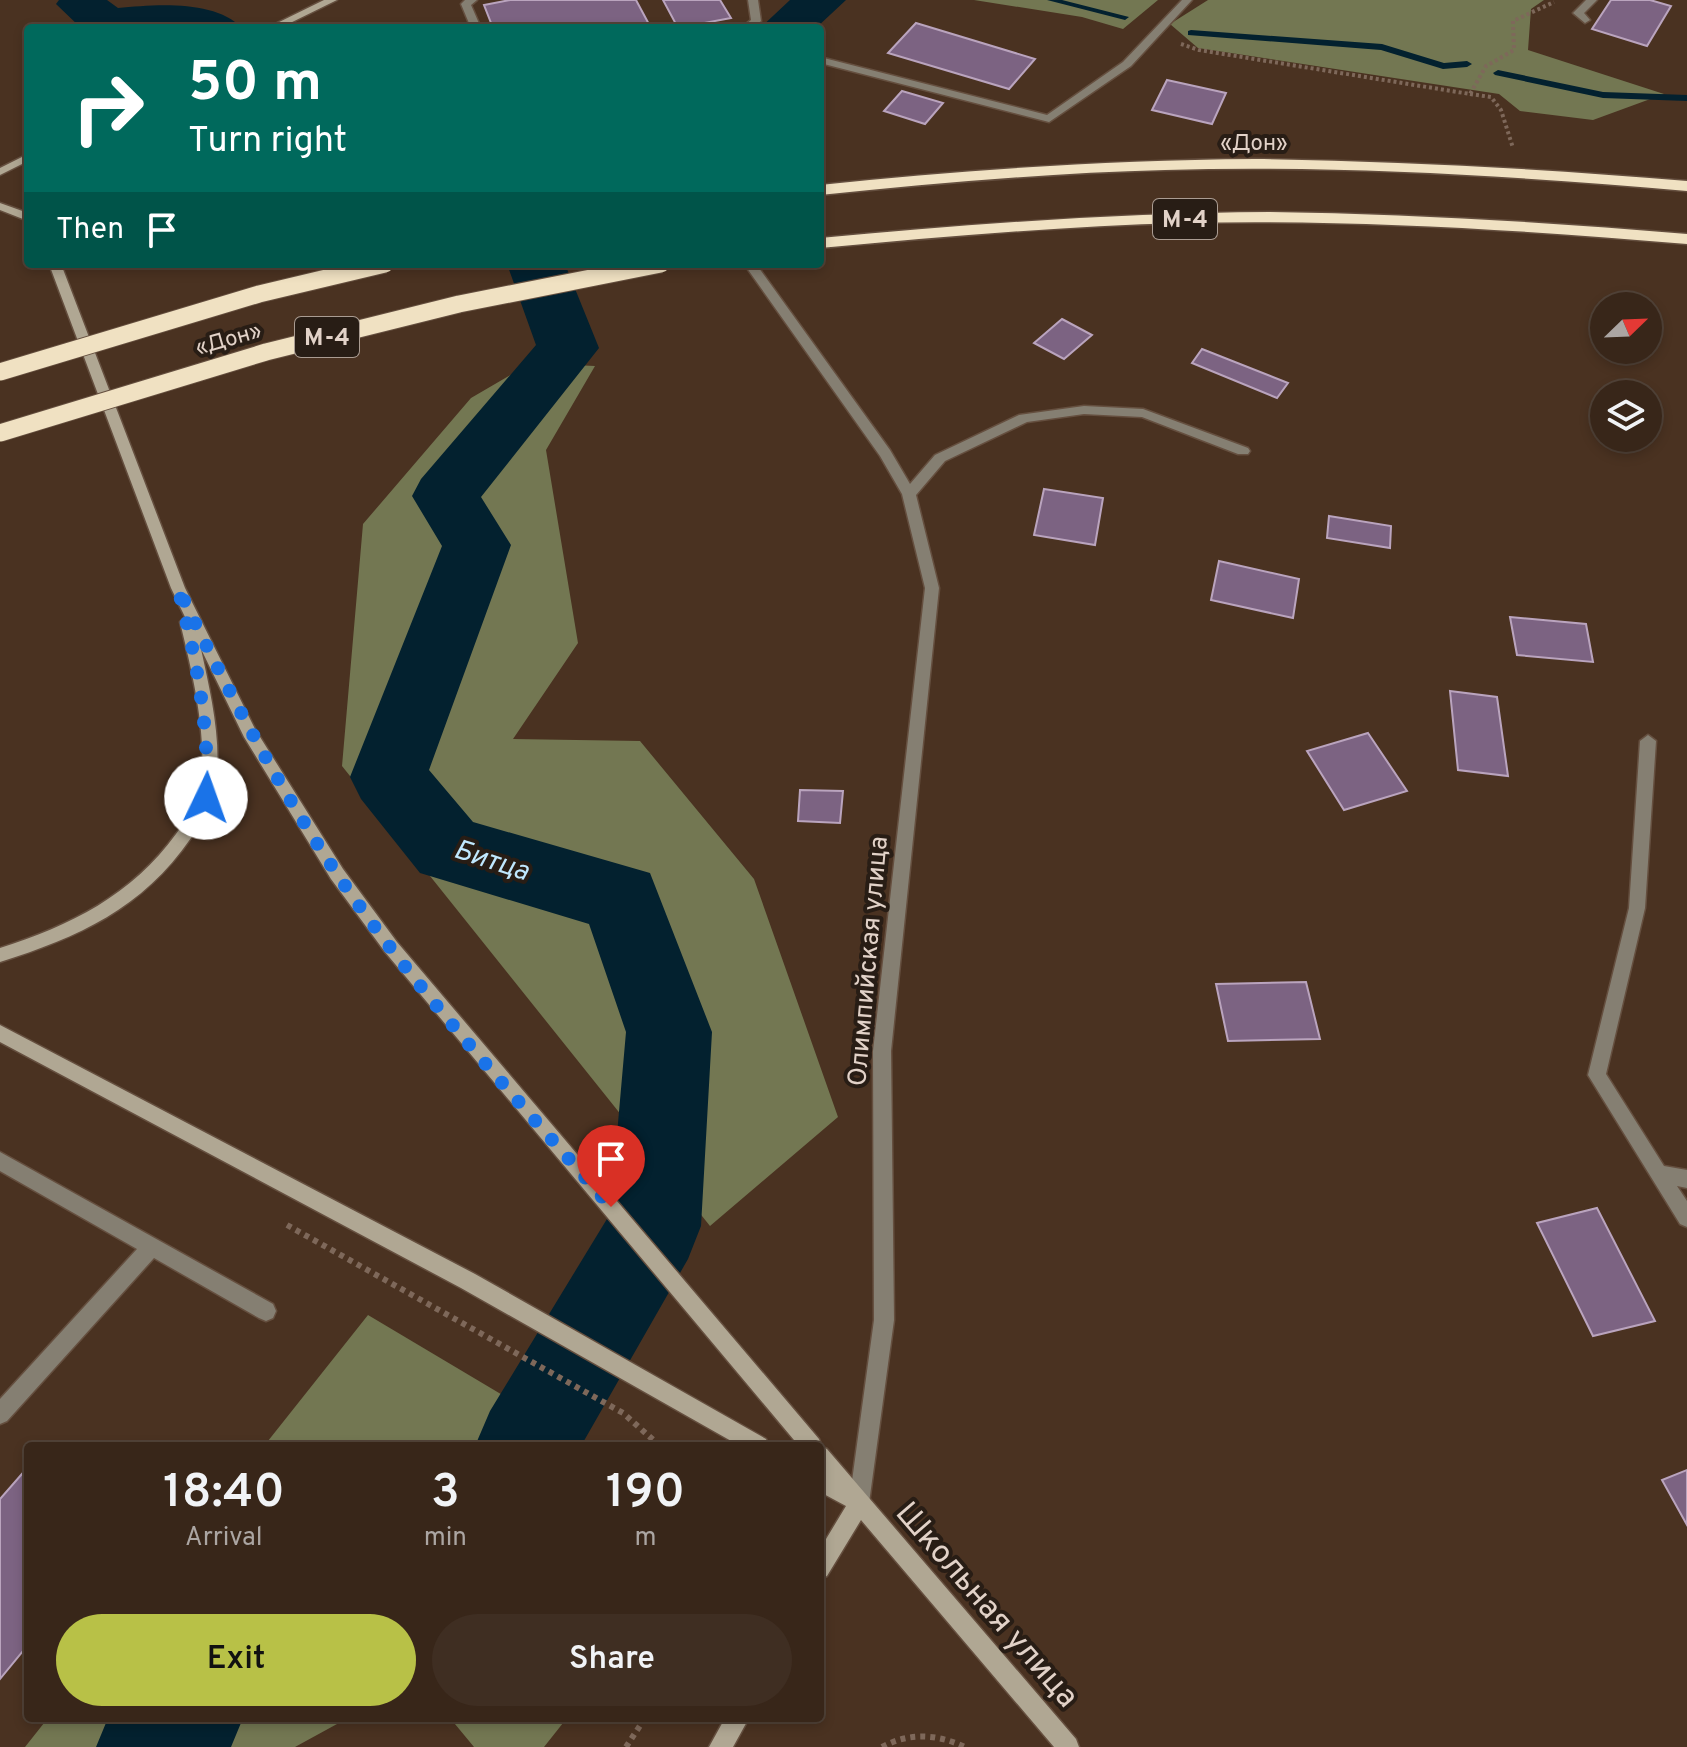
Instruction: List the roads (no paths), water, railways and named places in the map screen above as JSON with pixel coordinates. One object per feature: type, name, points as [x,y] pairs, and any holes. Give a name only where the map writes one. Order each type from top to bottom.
[{"type":"highway","name":"«Дон»","points":[[824,190],[997,173],[1183,165],[1526,171],[1687,186]]},
{"type":"highway","name":"М-4","points":[[824,243],[1022,225],[1205,219],[1397,220],[1551,227],[1687,239]]},
{"type":"highway","name":"«Дон»","points":[[0,372],[259,294],[368,268]]},
{"type":"highway","name":"«Дон»","points":[[0,433],[266,352],[459,304],[641,268]]},
{"type":"main road","points":[[281,24],[332,0]]},
{"type":"main road","points":[[0,172],[24,159]]},
{"type":"main road","points":[[0,206],[24,215]]},
{"type":"main road","points":[[57,268],[178,588],[249,733],[337,874],[391,947],[809,1442]]},
{"type":"main road","points":[[0,955],[56,939],[135,893],[168,860],[206,798],[205,729],[191,638],[178,588]]},
{"type":"main road","points":[[0,1033],[468,1281],[752,1442]]},
{"type":"main road","name":"Школьная улица","points":[[824,1461],[1068,1747]]},
{"type":"main road","points":[[824,1483],[859,1503]]},
{"type":"main road","name":"Олимпийская улица","points":[[824,1562],[859,1503]]},
{"type":"main road","points":[[720,1747],[736,1722]]},
{"type":"street","points":[[472,0],[466,4],[474,24]]},
{"type":"street","points":[[752,24],[756,21],[753,0]]},
{"type":"street","points":[[824,61],[1049,119],[1127,64],[1187,0]]},
{"type":"street","points":[[1585,20],[1578,13],[1592,0]]},
{"type":"street","name":"Олимпийская улица","points":[[753,268],[885,453],[909,494],[932,588],[882,1051],[884,1320],[859,1503]]},
{"type":"street","points":[[909,494],[940,458],[1024,418],[1084,410],[1143,413],[1243,451]]},
{"type":"street","points":[[1648,741],[1637,908],[1597,1075],[1687,1218]]},
{"type":"street","points":[[0,1161],[266,1311]]},
{"type":"street","points":[[1662,1174],[1687,1179]]},
{"type":"street","points":[[0,1414],[152,1246]]},
{"type":"waterway","points":[[790,24],[821,0]]},
{"type":"waterway","points":[[1051,0],[1125,17]]},
{"type":"waterway","name":"Битца","points":[[81,4],[108,24]]},
{"type":"waterway","name":"Битца","points":[[108,24],[186,16],[207,24]]},
{"type":"waterway","points":[[1191,33],[1382,47],[1443,66],[1467,64]]},
{"type":"waterway","points":[[1498,73],[1603,95],[1687,98]]},
{"type":"waterway","name":"Битца","points":[[527,1442],[655,1226],[669,1032],[621,898],[448,849],[388,777],[477,545],[445,496],[568,348],[538,268]]},
{"type":"waterway","name":"Битца","points":[[151,1747],[183,1722]]}]
